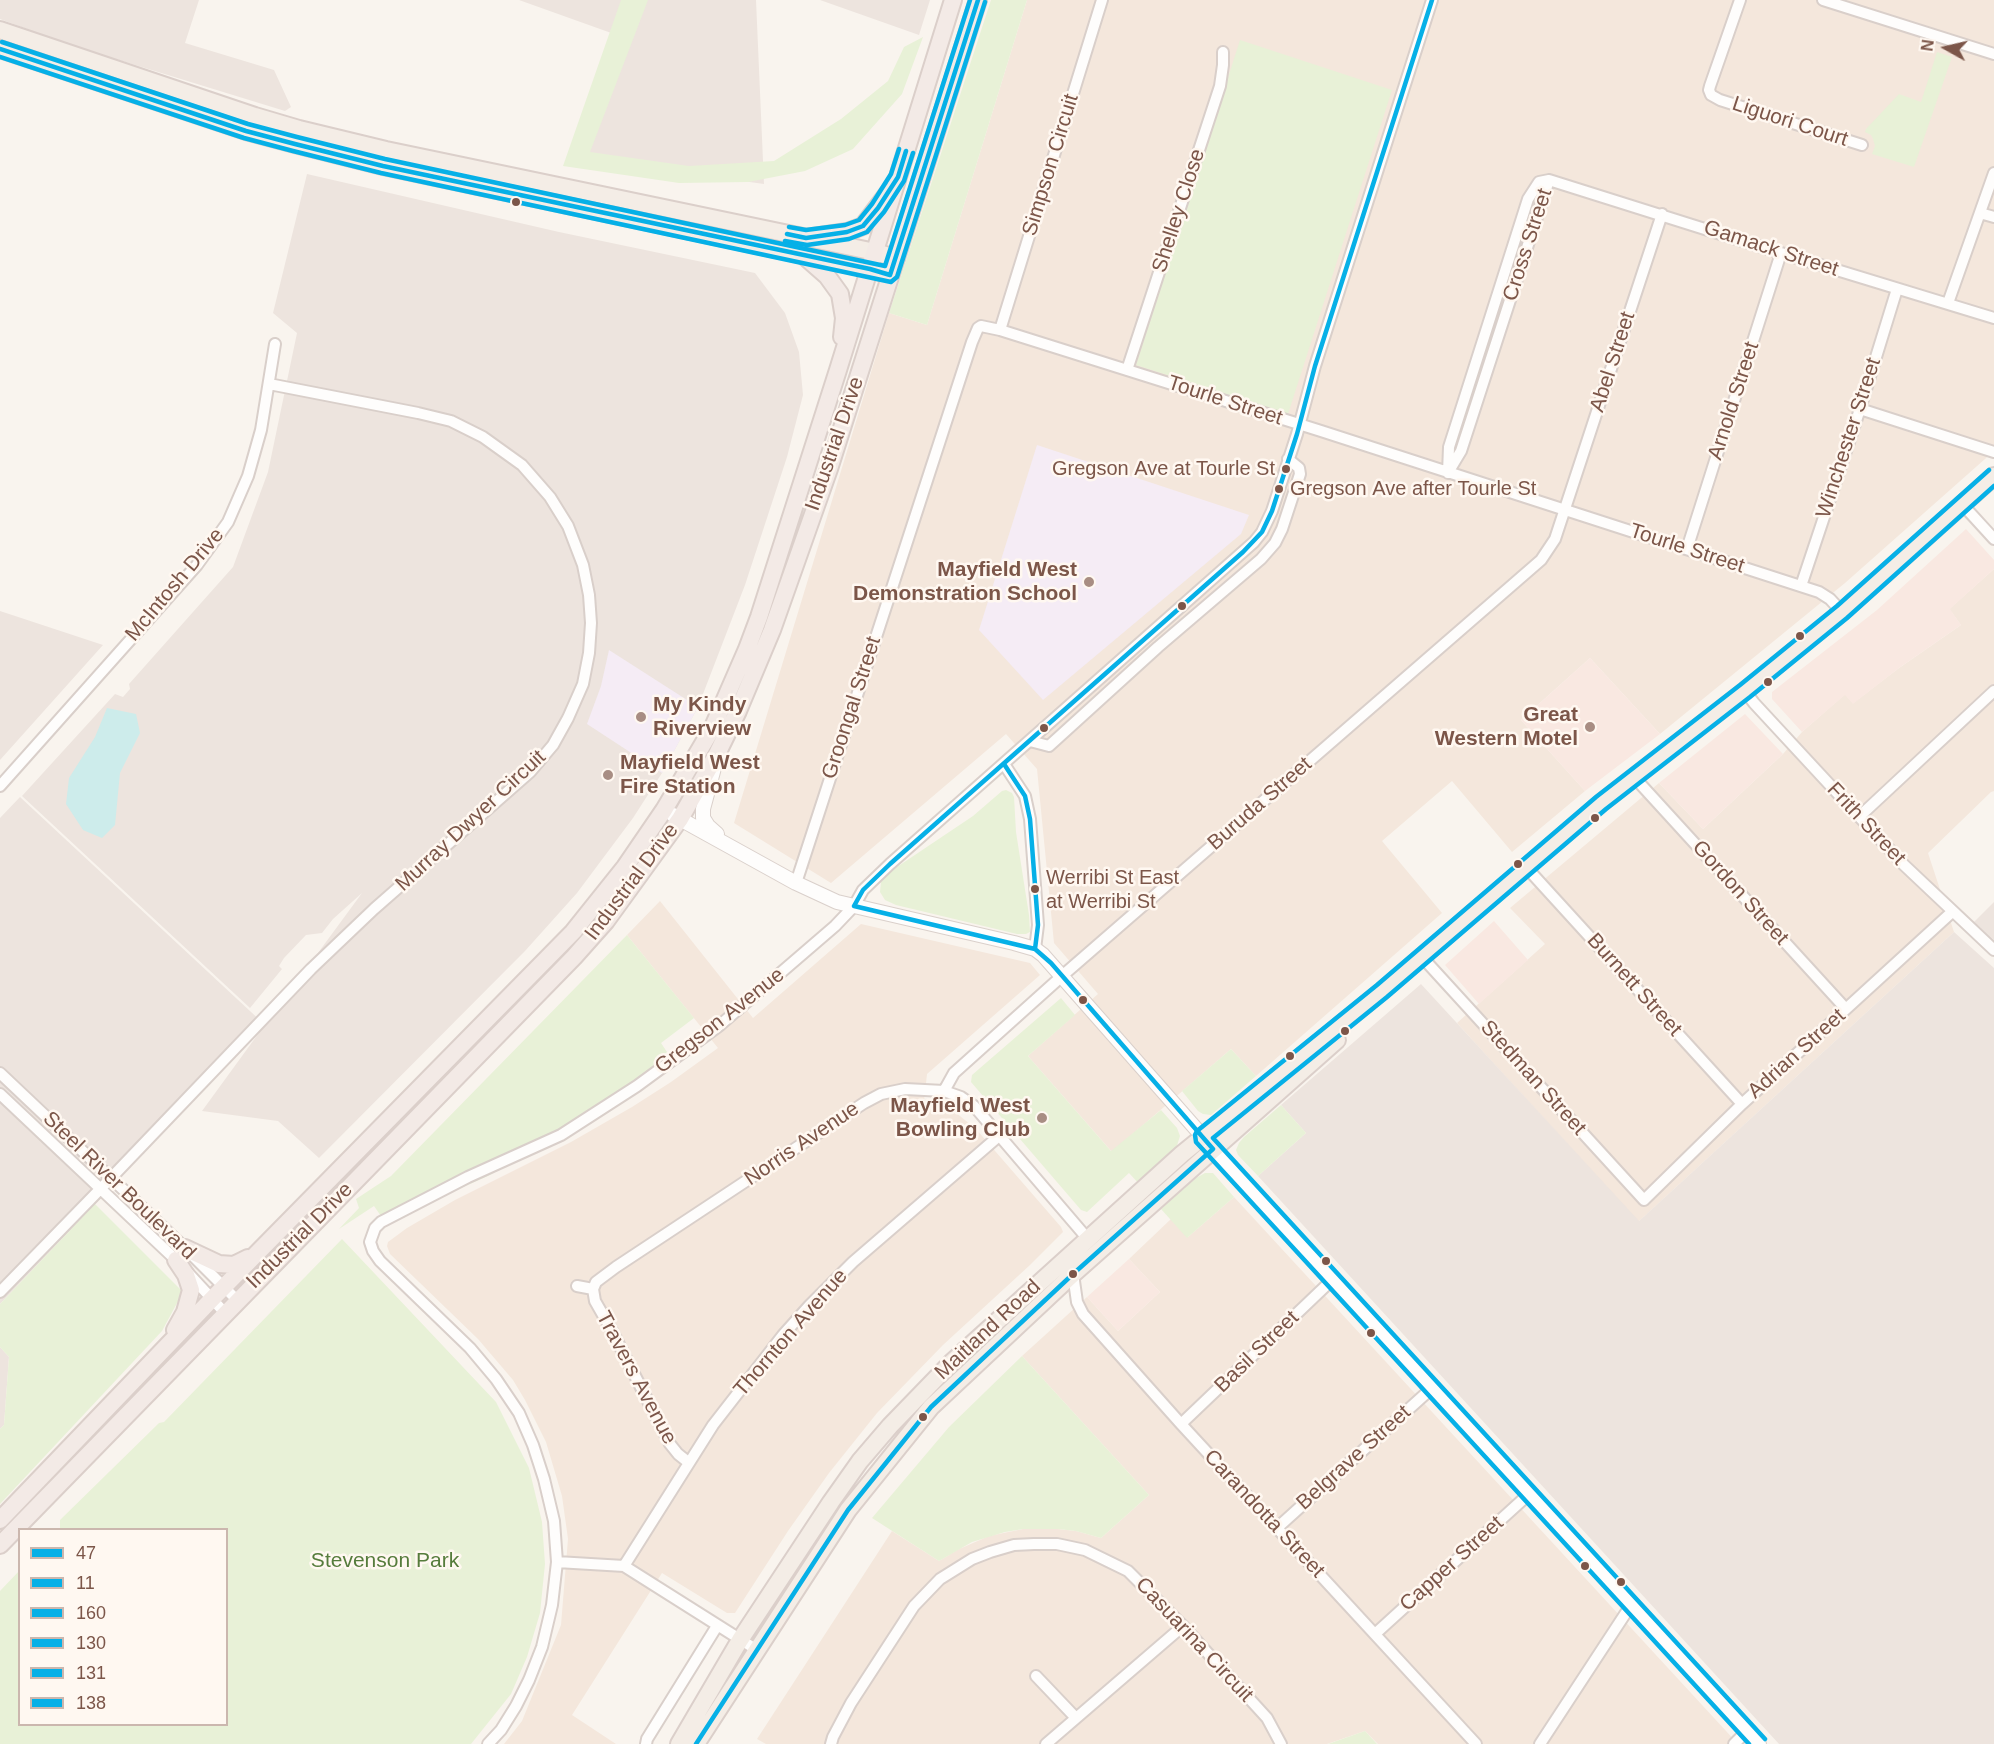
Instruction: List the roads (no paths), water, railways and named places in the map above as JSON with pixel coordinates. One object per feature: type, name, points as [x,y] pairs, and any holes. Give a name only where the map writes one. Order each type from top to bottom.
[{"type":"highway","name":"Industrial Drive","points":[[0,1520],[212,1299],[573,932],[625,867],[664,810],[713,727],[747,649],[838,370],[953,0]]},
{"type":"highway","name":"Industrial Drive","points":[[0,1545],[574,957],[606,921],[680,819],[717,754],[738,711],[772,630],[829,469],[978,0]]},
{"type":"highway","points":[[838,370],[844,318],[840,294],[804,246],[863,226],[898,177]]},
{"type":"highway","points":[[138,1378],[179,1324],[189,1302],[191,1290],[181,1254],[228,1265],[243,1262],[263,1247]]},
{"type":"main road","points":[[0,30],[299,129],[804,246],[890,275]]},
{"type":"main road","points":[[0,49],[246,130],[383,166],[804,246],[875,252],[896,258]]},
{"type":"main road","name":"Maitland Road","points":[[679,1744],[740,1640],[860,1461],[890,1426],[951,1363],[1087,1238],[1334,1043],[1382,991],[1526,867],[1634,777],[1842,612],[1994,476]]},
{"type":"main road","points":[[717,754],[703,809],[703,818],[708,826],[739,850]]},
{"type":"main road","points":[[664,810],[795,883],[837,902],[1035,949],[1062,976],[1208,1143],[1431,1388],[1759,1744]]},
{"type":"main road","name":"Maitland Road","points":[[696,1744],[848,1510],[931,1407],[1208,1143]]},
{"type":"street","name":"Simpson Circuit","points":[[1000,330],[1102,0]]},
{"type":"street","name":"Gregson Avenue","points":[[557,1562],[554,1521],[544,1479],[519,1413],[477,1356],[380,1261],[370,1242],[375,1228],[381,1222],[468,1177],[561,1135],[637,1086],[720,1026],[835,926],[854,906],[863,890],[890,864],[1254,542],[1267,523],[1432,0]]},
{"type":"street","name":"Liguori Court","points":[[1740,0],[1710,86],[1711,95],[1720,100],[1862,145]]},
{"type":"street","points":[[1823,0],[1994,54]]},
{"type":"street","name":"Shelley Close","points":[[1128,370],[1220,86],[1223,52]]},
{"type":"street","points":[[1948,303],[1994,173]]},
{"type":"street","name":"Gamack Street","points":[[1549,180],[1994,318]]},
{"type":"street","name":"Cross Street","points":[[1448,473],[1461,451],[1549,180]]},
{"type":"street","points":[[1980,213],[1994,217]]},
{"type":"street","name":"Abel Street","points":[[1564,510],[1662,214]]},
{"type":"street","name":"Arnold Street","points":[[1687,549],[1781,253]]},
{"type":"street","name":"Winchester Street","points":[[1801,586],[1897,289]]},
{"type":"street","name":"Tourle Street","points":[[978,328],[986,326],[1128,370],[1801,586],[1825,594],[1842,612]]},
{"type":"street","name":"Groongal Street","points":[[795,883],[978,328]]},
{"type":"street","name":"McIntosh Drive","points":[[0,786],[197,565],[228,522],[248,476],[261,430],[275,344]]},
{"type":"street","name":"Murray Dwyer Circuit","points":[[0,1292],[311,969],[374,909],[530,772],[553,745],[568,718],[582,684],[589,653],[591,614],[583,565],[568,526],[550,497],[522,465],[483,436],[451,421],[418,412],[269,384]]},
{"type":"street","points":[[1860,409],[1994,452]]},
{"type":"street","points":[[1030,741],[1049,746],[1158,647],[1261,559],[1275,543],[1282,529],[1300,474],[1299,468],[1288,459]]},
{"type":"street","points":[[1962,504],[1994,539]]},
{"type":"street","name":"Buruda Street","points":[[944,1090],[954,1073],[1062,976],[1541,560],[1554,539],[1564,510]]},
{"type":"street","name":"Frith Street","points":[[1745,691],[1904,866],[1994,950]]},
{"type":"street","points":[[1860,816],[1994,691]]},
{"type":"street","points":[[1004,764],[1025,796],[1030,819],[1038,925],[1035,949]]},
{"type":"street","name":"Gordon Street","points":[[1634,777],[1846,1009]]},
{"type":"street","name":"Burnett Street","points":[[1526,867],[1742,1104]]},
{"type":"street","name":"Adrian Street","points":[[1644,1200],[1742,1104],[1952,912]]},
{"type":"street","name":"Stedman Street","points":[[1422,957],[1644,1200]]},
{"type":"street","name":"Steel River Boulevard","points":[[0,1073],[111,1178],[181,1254],[212,1299],[225,1313]]},
{"type":"street","name":"Norris Avenue","points":[[593,1289],[596,1282],[616,1267],[864,1103],[881,1094],[905,1089],[944,1090],[961,1097],[974,1106],[1087,1238]]},
{"type":"street","name":"Steel River Boulevard","points":[[0,1094],[101,1189],[224,1287],[237,1300]]},
{"type":"street","name":"Thornton Avenue","points":[[624,1566],[713,1425],[745,1382],[809,1306],[853,1262],[999,1136]]},
{"type":"street","name":"Carandotta Street","points":[[1073,1274],[1075,1293],[1083,1314],[1181,1424],[1476,1744]]},
{"type":"street","name":"Basil Street","points":[[1181,1424],[1333,1279]]},
{"type":"street","points":[[577,1287],[593,1289]]},
{"type":"street","name":"Travers Avenue","points":[[593,1289],[594,1301],[611,1329],[670,1444],[688,1462]]},
{"type":"street","name":"Belgrave Street","points":[[1277,1528],[1431,1388]]},
{"type":"street","name":"Capper Street","points":[[1375,1634],[1529,1494]]},
{"type":"street","name":"Casuarina Circuit","points":[[831,1744],[851,1703],[914,1606],[940,1579],[972,1559],[990,1551],[1014,1545],[1034,1544],[1057,1544],[1085,1550],[1128,1571],[1183,1626],[1267,1718],[1281,1744]]},
{"type":"street","points":[[488,1744],[501,1730],[516,1706],[542,1647],[552,1605],[557,1562],[624,1566],[757,1650]]},
{"type":"street","points":[[1540,1744],[1631,1605]]},
{"type":"street","points":[[646,1744],[717,1626]]},
{"type":"street","points":[[1046,1744],[1183,1626]]},
{"type":"street","points":[[1036,1676],[1076,1718]]},
{"type":"street","points":[[1734,1744],[1747,1731]]},
{"type":"water","points":[[107,708],[136,714],[140,733],[120,773],[115,825],[102,838],[83,830],[66,804],[69,778],[95,737]]},
{"type":"place","name":"Gregson Ave at Tourle St","points":[[1286,469]]},
{"type":"place","name":"Gregson Ave after Tourle St","points":[[1279,489]]},
{"type":"place","name":"Mayfield West Demonstration School","points":[[1089,582]]},
{"type":"place","name":"My Kindy Riverview","points":[[641,717]]},
{"type":"place","name":"Great Western Motel","points":[[1590,727]]},
{"type":"place","name":"Mayfield West Fire Station","points":[[608,775]]},
{"type":"place","name":"Werribi St East at Werribi St","points":[[1035,889]]},
{"type":"place","name":"Mayfield West Bowling Club","points":[[1042,1118]]},
{"type":"park label","name":"Stevenson Park","points":[[385,1561]]}]
